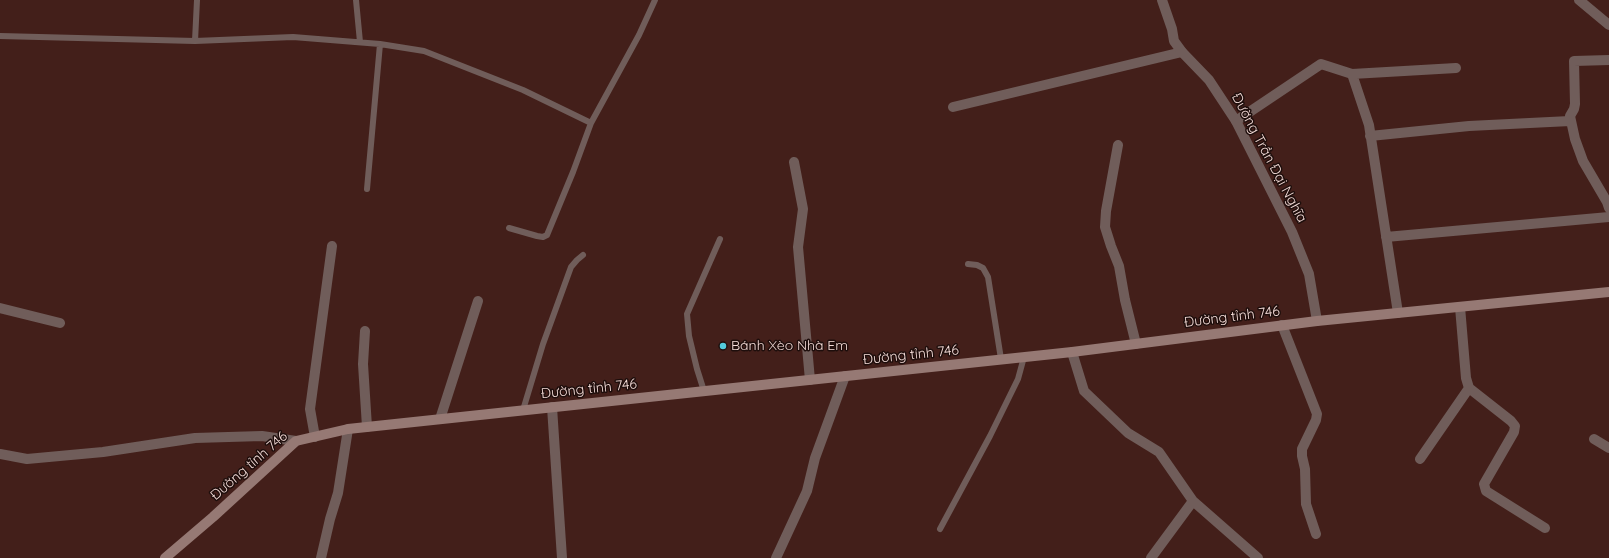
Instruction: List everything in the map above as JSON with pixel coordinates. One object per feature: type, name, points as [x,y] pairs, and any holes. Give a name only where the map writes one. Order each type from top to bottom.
[{"type":"main road","name":"Đường tỉnh 746","points":[[165,558],[213,517],[296,441],[348,429],[1072,352],[1317,321],[1609,292]]},
{"type":"street","name":"Đường Trần Đại Nghĩa","points":[[1162,0],[1172,29],[1174,41],[1182,52],[1209,80],[1236,121],[1292,232],[1310,274],[1317,321]]},
{"type":"street","points":[[1579,0],[1609,25]]},
{"type":"street","points":[[953,107],[1182,52]]},
{"type":"street","points":[[1609,60],[1574,61],[1576,104],[1570,116],[1570,121],[1583,161],[1609,208]]},
{"type":"street","points":[[1236,121],[1321,64],[1352,74],[1456,68]]},
{"type":"street","points":[[1352,74],[1369,125],[1398,313]]},
{"type":"street","points":[[1370,136],[1469,126],[1570,121]]},
{"type":"street","points":[[1118,145],[1106,210],[1105,227],[1119,266],[1125,300],[1136,344]]},
{"type":"street","points":[[794,162],[804,209],[798,247],[810,380]]},
{"type":"street","points":[[1386,237],[1609,216]]},
{"type":"street","points":[[315,437],[310,408],[332,246]]},
{"type":"street","points":[[440,419],[478,302]]},
{"type":"street","points":[[1460,307],[1466,378],[1469,388],[1511,421],[1515,426],[1514,432],[1484,484],[1486,491],[1545,528]]},
{"type":"street","points":[[0,308],[60,323]]},
{"type":"street","points":[[1282,325],[1317,414],[1316,420],[1302,450],[1305,469],[1306,504],[1316,534]]},
{"type":"street","points":[[364,331],[363,364],[367,427]]},
{"type":"street","points":[[1072,352],[1084,392],[1128,434],[1159,452],[1192,501],[1258,558]]},
{"type":"street","points":[[776,558],[807,491],[815,458],[845,376]]},
{"type":"street","points":[[1420,459],[1469,388]]},
{"type":"street","points":[[552,407],[562,558]]},
{"type":"street","points":[[321,558],[338,493],[348,429]]},
{"type":"street","points":[[0,454],[27,459],[103,452],[195,438],[262,436],[296,441]]},
{"type":"street","points":[[1594,438],[1609,448]]},
{"type":"street","points":[[1151,558],[1192,501]]},
{"type":"lane","points":[[195,41],[197,0]]},
{"type":"lane","points":[[356,0],[360,42]]},
{"type":"lane","points":[[509,228],[537,236],[543,237],[547,235],[591,123],[655,0]]},
{"type":"lane","points":[[0,36],[195,41],[293,37],[380,44],[424,51],[523,90],[591,123]]},
{"type":"lane","points":[[366,189],[380,44]]},
{"type":"lane","points":[[704,391],[689,336],[687,314],[720,240]]},
{"type":"lane","points":[[523,410],[543,344],[571,267],[583,255]]},
{"type":"lane","points":[[968,264],[977,265],[983,268],[988,277],[1001,359]]},
{"type":"lane","points":[[940,529],[1004,408],[1018,379],[1024,357]]},
{"type":"place","name":"Bánh Xèo Nhà Em","points":[[723,346]]}]
